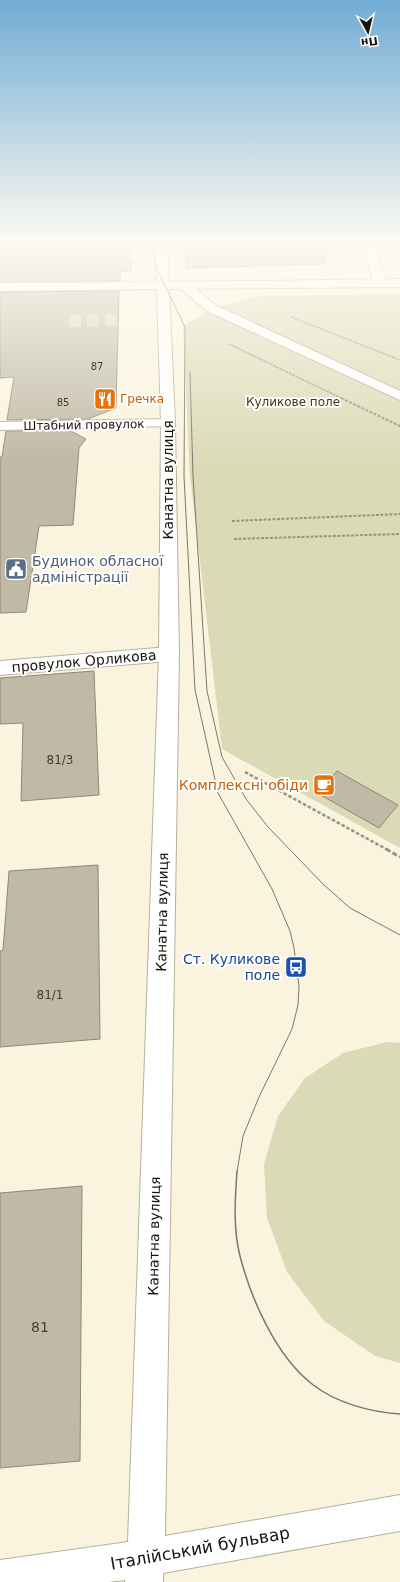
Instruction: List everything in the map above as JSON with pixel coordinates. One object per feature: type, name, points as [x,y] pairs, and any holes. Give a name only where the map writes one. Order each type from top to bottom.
[{"type":"main road","name":"Канатна вулиця","points":[[145,1570],[169,654],[168,423],[173,316]]},
{"type":"main road","points":[[229,316],[400,396]]},
{"type":"main road","name":"Штабний провулок","points":[[0,426],[168,423]]},
{"type":"main road","name":"провулок Орликова","points":[[0,668],[169,654]]},
{"type":"main road","name":"Італійський бульвар","points":[[0,1579],[145,1570],[400,1513]]},
{"type":"path","points":[[291,317],[400,360]]},
{"type":"path","points":[[229,344],[400,426]]},
{"type":"path","points":[[232,521],[400,514]]},
{"type":"path","points":[[234,539],[400,534]]},
{"type":"path","points":[[245,772],[400,857]]},
{"type":"green space","name":"Куликове поле","points":[[200,316],[400,316],[400,848],[222,749],[190,476],[183,326]]},
{"type":"green space","points":[[387,1042],[400,1043],[400,1363],[375,1356],[324,1321],[287,1272],[267,1218],[264,1164],[278,1116],[305,1078],[343,1053]]},
{"type":"building","points":[[0,316],[118,316],[116,408],[88,419],[7,420],[14,377],[0,378]]},
{"type":"building","points":[[69,430],[86,439],[79,448],[73,525],[39,526],[26,612],[0,613],[0,457],[2,457],[6,431]]},
{"type":"building","points":[[94,671],[99,795],[21,801],[23,723],[0,724],[0,678]]},
{"type":"building","points":[[337,771],[398,805],[379,828],[317,793]]},
{"type":"building","points":[[98,865],[100,1039],[0,1047],[0,951],[3,950],[9,871]]},
{"type":"building","points":[[82,1186],[80,1461],[0,1468],[0,1193]]},
{"type":"tunnel","points":[[69,321],[118,320]]},
{"type":"tram line","points":[[180,316],[185,327],[184,476],[195,690],[218,793],[272,889],[290,931],[294,948],[299,986],[298,1005],[292,1029],[259,1097],[243,1136],[237,1172]]},
{"type":"tram line","points":[[190,372],[193,476],[207,691],[222,757],[246,799],[268,827],[323,884],[350,908],[400,935]]},
{"type":"tram line","points":[[237,1171],[235,1225],[240,1256],[258,1308],[276,1343],[299,1372],[321,1391],[342,1401],[365,1409],[400,1414]]},
{"type":"place","name":"Гречка","points":[[105,399]]},
{"type":"place","name":"Будинок обласної адміністрації","points":[[16,569]]},
{"type":"place","name":"Комплексні обіди","points":[[324,785]]},
{"type":"place","name":"Ст. Куликове поле","points":[[296,967]]}]
